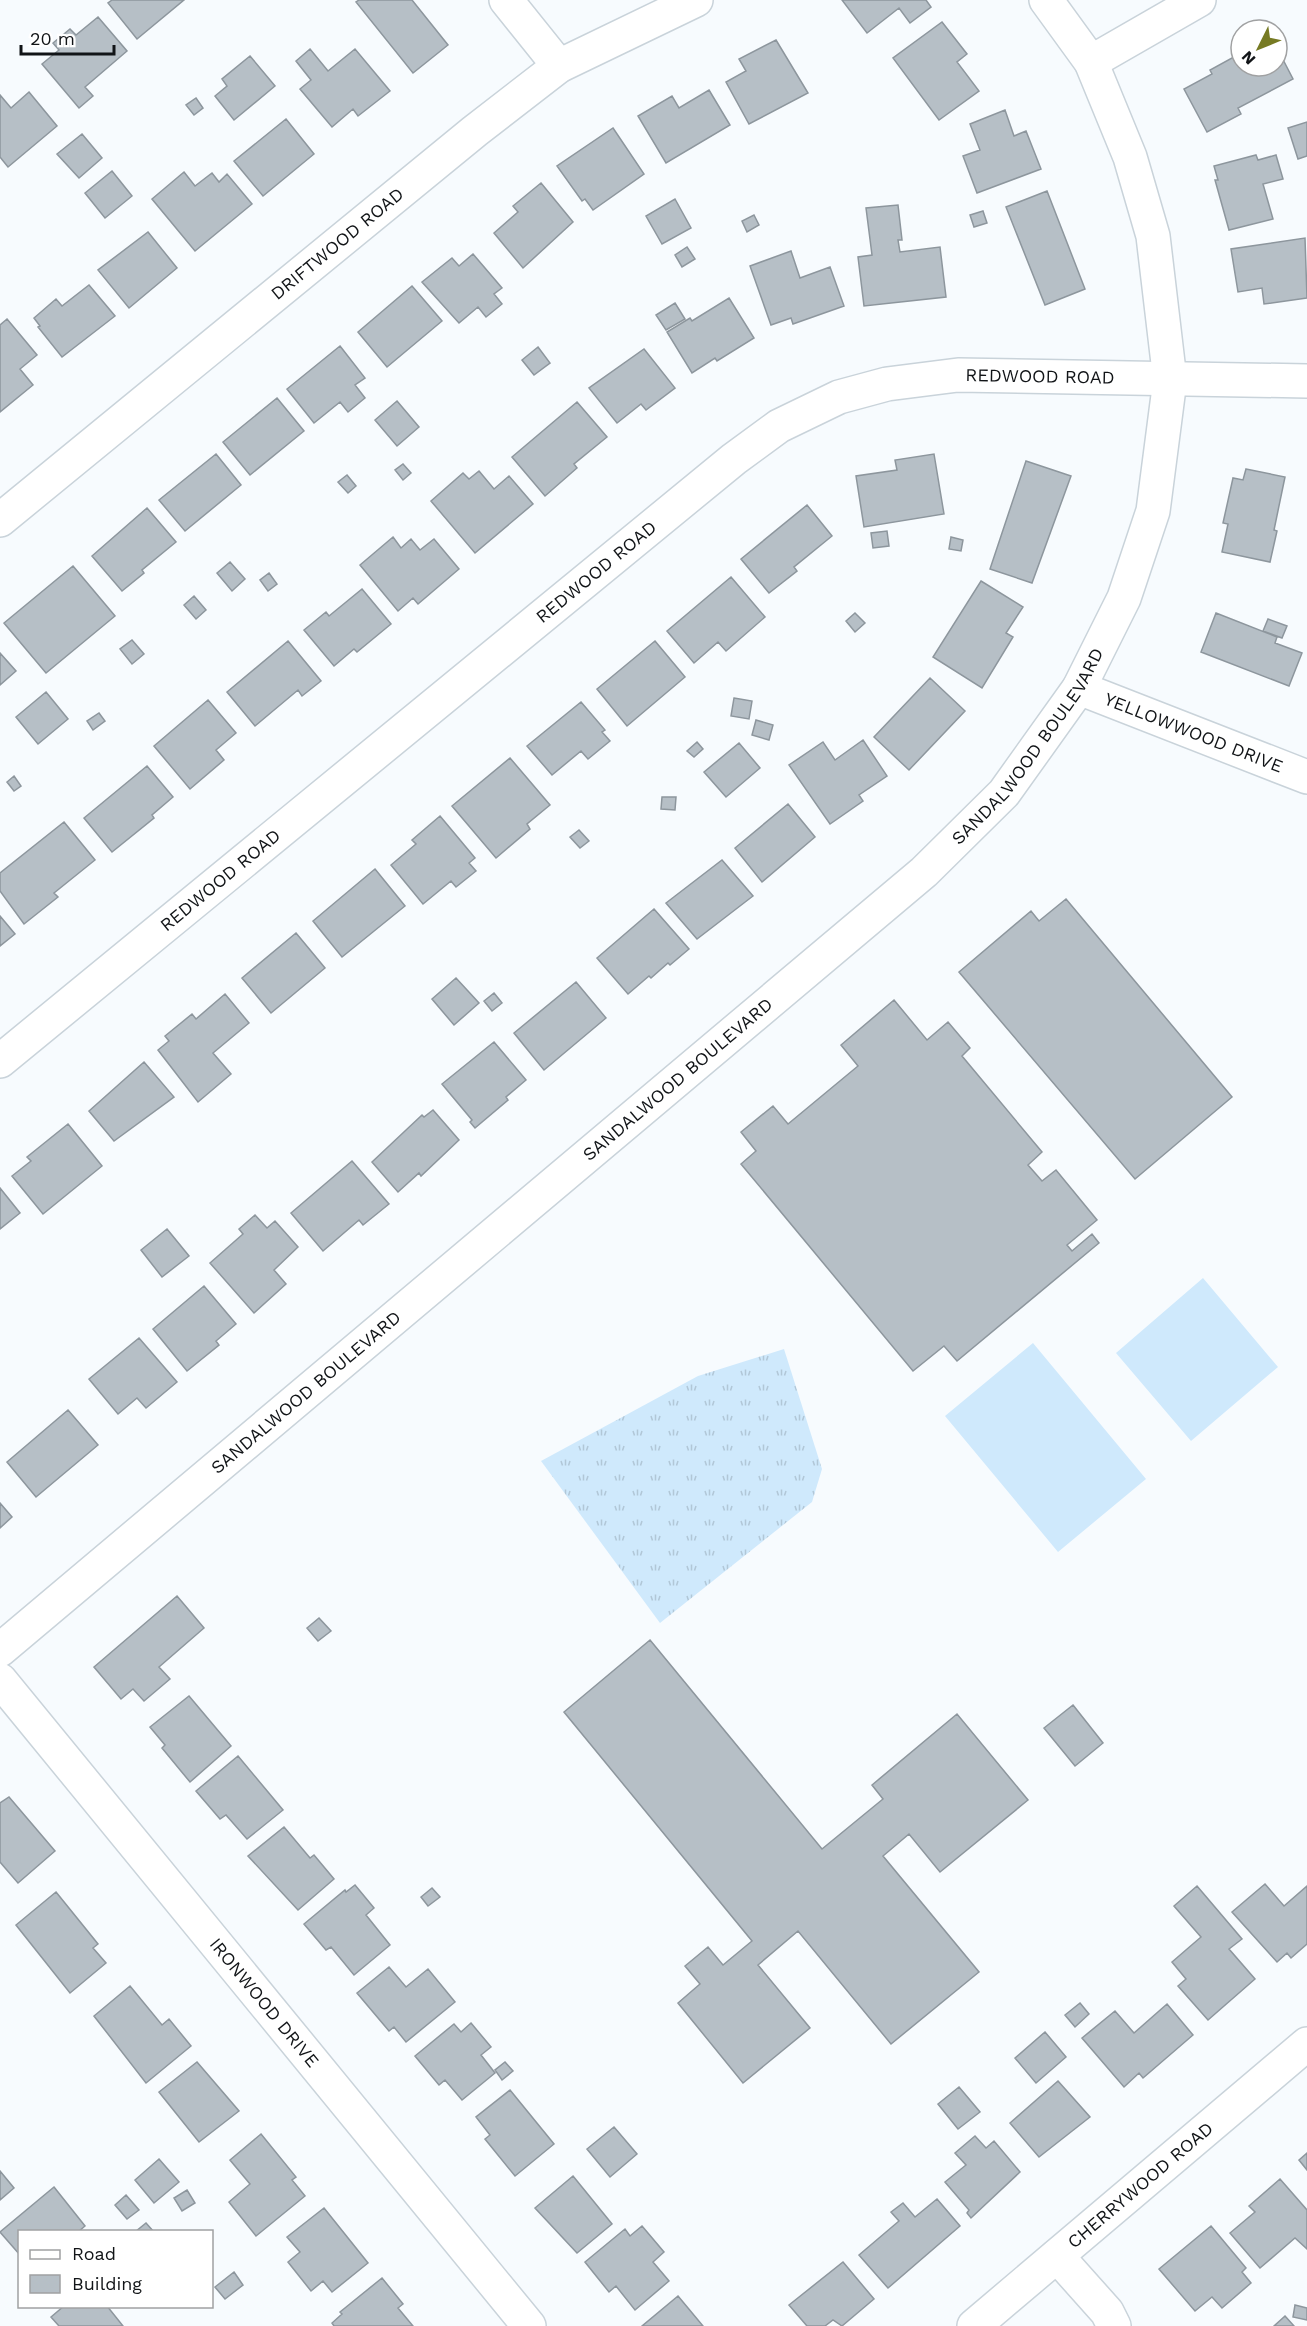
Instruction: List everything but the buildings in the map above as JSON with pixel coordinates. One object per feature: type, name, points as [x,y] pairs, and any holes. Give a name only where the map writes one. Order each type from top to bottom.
[{"type":"street","points":[[506,0],[559,66]]},
{"type":"street","name":"DRIFTWOOD ROAD","points":[[0,520],[466,138],[559,66],[696,0]]},
{"type":"street","name":"SANDALWOOD BOULEVARD","points":[[0,1650],[924,872],[1004,793],[1079,688],[1124,598],[1153,511],[1170,380],[1152,237],[1130,157],[1091,62],[1046,0]]},
{"type":"street","points":[[1091,62],[1199,0]]},
{"type":"street","name":"REDWOOD ROAD","points":[[0,1062],[724,466],[779,426],[839,397],[887,384],[958,375],[1307,381]]},
{"type":"street","name":"YELLOWWOOD DRIVE","points":[[1079,688],[1307,777]]},
{"type":"street","name":"IRONWOOD DRIVE","points":[[0,1680],[529,2326]]},
{"type":"street","name":"CHERRYWOOD ROAD","points":[[974,2326],[1307,2044]]},
{"type":"street","points":[[1057,2256],[1107,2312],[1114,2326]]},
{"type":"green space","points":[[1203,1278],[1278,1367],[1191,1441],[1116,1353]]},
{"type":"green space","points":[[1033,1343],[1146,1479],[1058,1552],[945,1416]]},
{"type":"green space","points":[[784,1349],[822,1469],[812,1502],[660,1623],[541,1461],[698,1376]]}]
